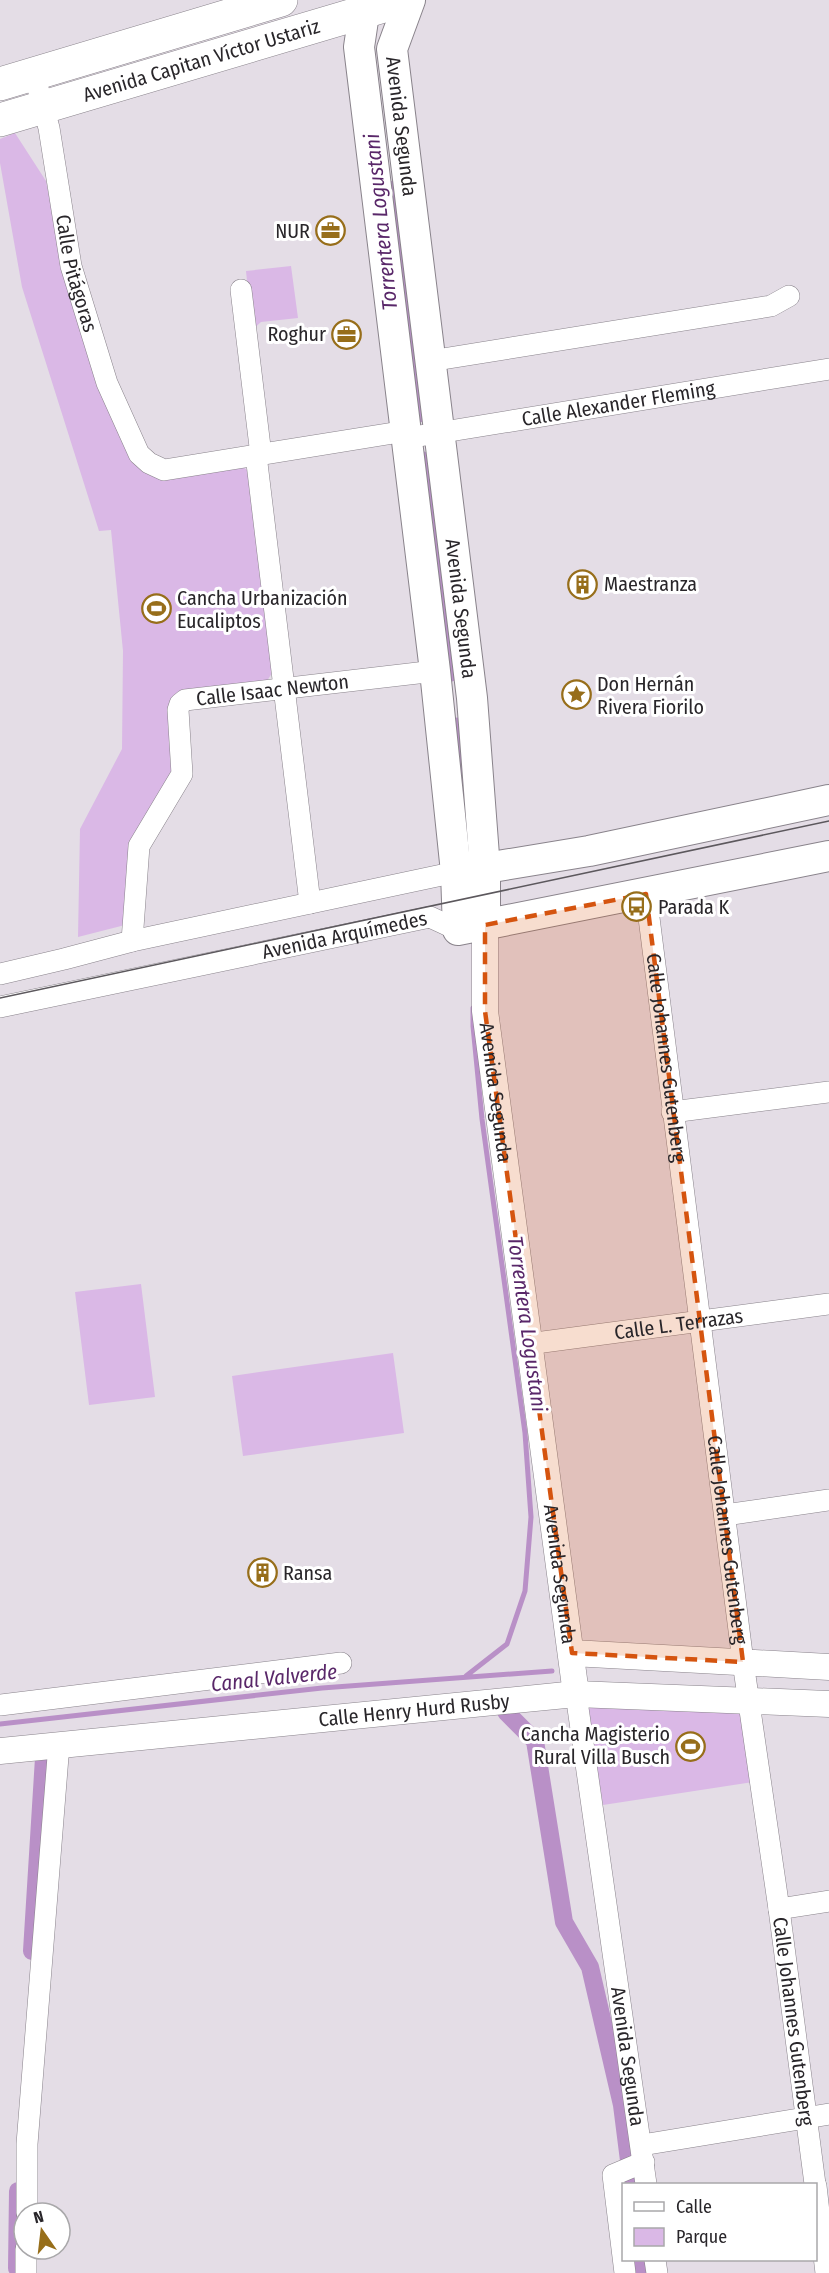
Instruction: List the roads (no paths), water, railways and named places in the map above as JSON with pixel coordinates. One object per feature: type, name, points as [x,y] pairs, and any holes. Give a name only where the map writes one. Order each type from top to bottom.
[{"type":"main road","name":"Avenida Capitan Víctor Ustariz","points":[[0,84],[281,0]]},
{"type":"main road","name":"Avenida Capitan Víctor Ustariz","points":[[0,120],[42,108],[325,12],[404,0]]},
{"type":"main road","name":"Avenida Segunda","points":[[410,0],[392,49],[472,698],[485,869],[471,927]]},
{"type":"main road","name":"Avenida Segunda","points":[[365,5],[359,48],[435,670],[456,872],[471,927]]},
{"type":"main road","name":"Avenida Arquímedes","points":[[456,872],[589,851],[829,800]]},
{"type":"main road","points":[[471,927],[829,856]]},
{"type":"street","name":"Calle Pitágoras","points":[[34,74],[49,128],[71,266],[103,373],[132,441],[140,454],[149,462]]},
{"type":"street","points":[[241,290],[310,903]]},
{"type":"street","points":[[430,361],[771,306],[789,296]]},
{"type":"street","name":"Calle Alexander Fleming","points":[[149,462],[164,470],[407,435],[438,434],[829,369]]},
{"type":"street","name":"Calle Isaac Newton","points":[[132,940],[139,846],[182,774],[178,710],[180,704],[185,700],[435,670]]},
{"type":"street","name":"Avenida Arquímedes","points":[[0,974],[132,940],[456,872]]},
{"type":"street","name":"Calle Johannes Gutenberg","points":[[646,894],[743,1662],[779,1908],[815,2183]]},
{"type":"street","name":"Avenida Arquímedes","points":[[0,1006],[430,917],[471,927]]},
{"type":"street","name":"Avenida Segunda","points":[[471,927],[485,1011],[576,1694],[646,2183]]},
{"type":"street","points":[[672,1112],[829,1092]]},
{"type":"street","name":"Calle L. Terrazas","points":[[528,1344],[829,1304]]},
{"type":"street","points":[[725,1515],[829,1500]]},
{"type":"street","points":[[572,1653],[829,1667]]},
{"type":"street","points":[[0,1705],[341,1663]]},
{"type":"street","name":"Calle Henry Hurd Rusby","points":[[0,1751],[576,1694],[829,1704]]},
{"type":"street","points":[[27,2201],[27,2144],[59,1744]]},
{"type":"street","points":[[779,1908],[829,1901]]},
{"type":"street","points":[[622,2248],[613,2175],[643,2154],[829,2114]]},
{"type":"street","name":"Calle Johannes Gutenberg","points":[[817,2201],[826,2273]]},
{"type":"waterway","name":"Torrentera Logustani","points":[[393,183],[420,420]]},
{"type":"waterway","name":"Torrentera Logustani","points":[[424,454],[452,679]]},
{"type":"waterway","name":"Torrentera Logustani","points":[[457,720],[467,826]]},
{"type":"waterway","name":"Torrentera Logustani","points":[[466,1676],[507,1644],[525,1591],[531,1517],[525,1433],[482,1119],[473,1008]]},
{"type":"waterway","name":"Canal Valverde","points":[[0,1724],[322,1688],[552,1671]]},
{"type":"waterway","points":[[506,1712],[535,1741],[564,1922],[590,1967],[622,2105],[632,2183]]},
{"type":"waterway","points":[[32,1951],[44,1758]]},
{"type":"waterway","points":[[17,2268],[18,2191]]},
{"type":"waterway","points":[[641,2261],[642,2273]]},
{"type":"tram line","points":[[0,998],[829,821]]},
{"type":"place","name":"NUR","points":[[331,231]]},
{"type":"place","name":"Roghur","points":[[347,334]]},
{"type":"place","name":"Maestranza","points":[[583,584]]},
{"type":"place","name":"Cancha Urbanización Eucaliptos","points":[[156,609]]},
{"type":"place","name":"Don Hernán Rivera Fiorilo","points":[[576,695]]},
{"type":"place","name":"Parada K","points":[[637,907]]},
{"type":"place","name":"Ransa","points":[[262,1573]]},
{"type":"place","name":"Cancha Magisterio Rural Villa Busch","points":[[691,1746]]}]
